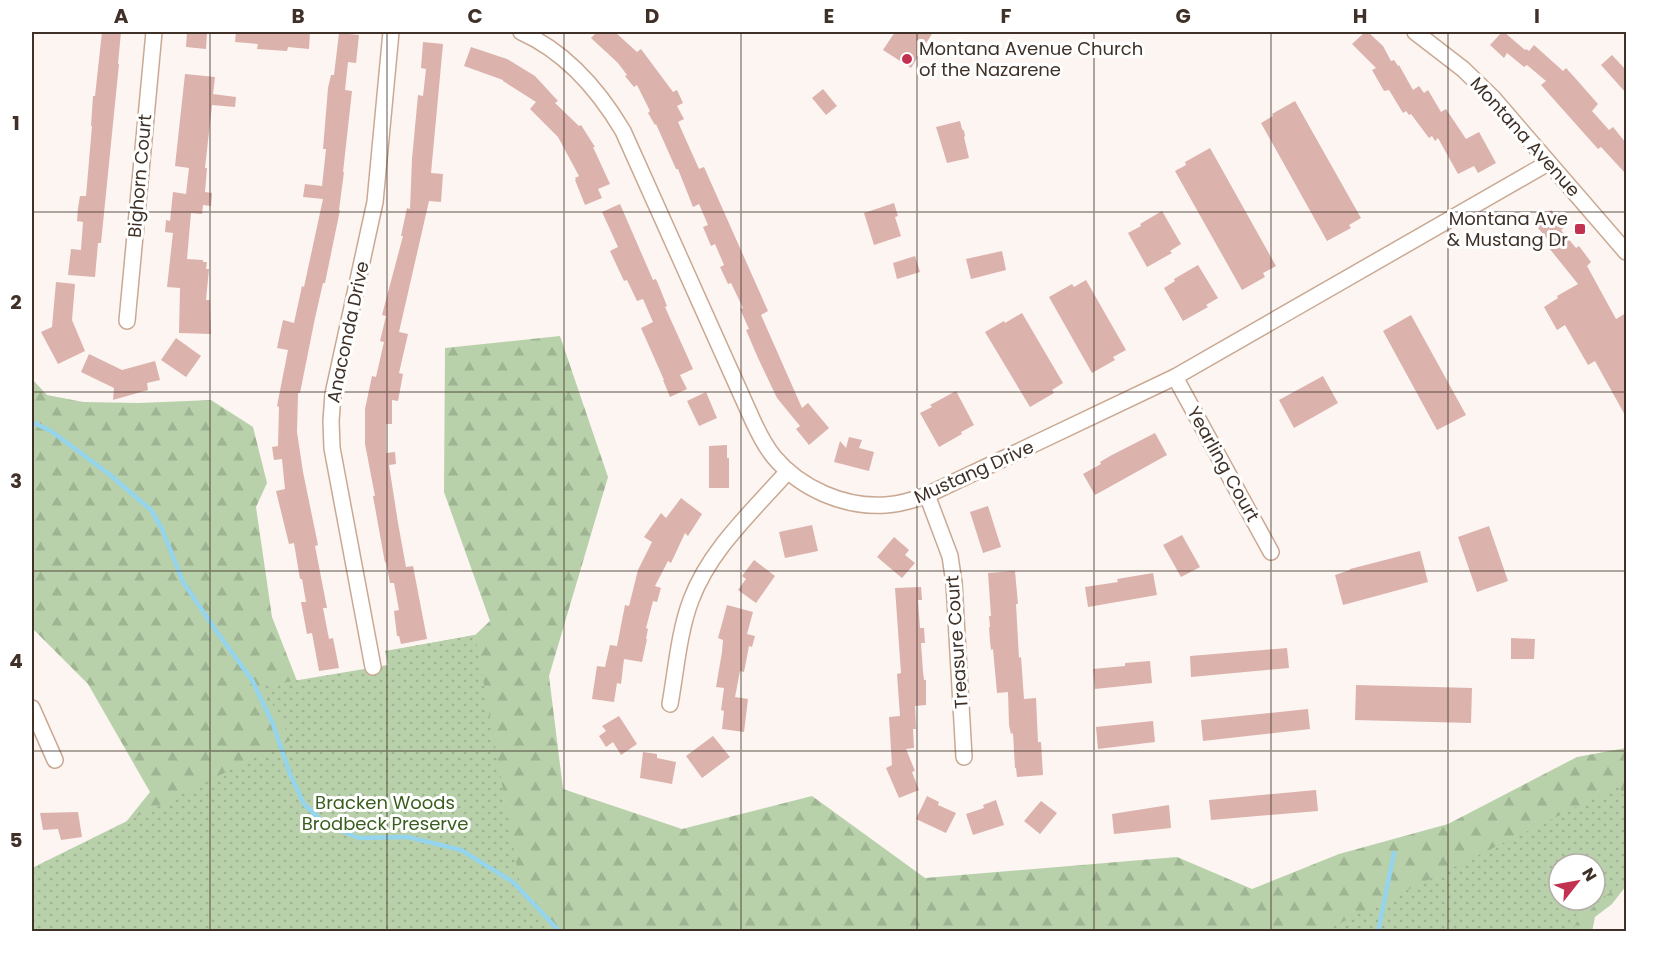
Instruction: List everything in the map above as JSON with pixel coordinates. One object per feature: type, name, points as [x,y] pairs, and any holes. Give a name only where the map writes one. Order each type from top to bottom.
[{"type":"street","name":"Bighorn Court","points":[[127,321],[154,32]]},
{"type":"street","name":"Anaconda Drive","points":[[373,667],[332,448],[331,421],[333,394],[375,202],[391,32]]},
{"type":"street","name":"Mustang Drive","points":[[521,32],[552,49],[573,66],[614,115],[764,443],[775,458],[805,484],[824,494],[855,503],[886,505],[907,502],[927,495],[1175,377],[1548,163]]},
{"type":"street","name":"Montana Avenue","points":[[1414,32],[1431,42],[1493,98],[1626,252]]},
{"type":"street","name":"Yearling Court","points":[[1175,377],[1271,552]]},
{"type":"street","points":[[670,704],[685,622],[690,601],[699,582],[712,558],[788,471]]},
{"type":"street","name":"Treasure Court","points":[[927,495],[950,556],[954,582],[964,757]]},
{"type":"street","points":[[32,708],[55,760]]},
{"type":"green space","points":[[560,336],[608,477],[549,676],[563,789],[682,829],[812,796],[925,878],[1177,857],[1252,889],[1339,854],[1448,824],[1577,757],[1626,748],[1626,886],[1607,908],[1607,852],[1547,852],[1547,912],[1602,912],[1595,917],[1592,932],[32,931],[98,857],[150,792],[88,684],[32,628],[32,379],[47,395],[83,402],[139,403],[211,400],[253,427],[267,483],[256,507],[272,617],[297,681],[366,733],[404,648],[475,635],[490,621],[444,492],[445,348]]},
{"type":"green space","name":"Bracken Woods Brodbeck Preserve","points":[[475,635],[522,895],[563,931],[32,932],[32,868],[291,740],[263,686],[388,665],[385,651]]},
{"type":"green space","points":[[1619,786],[1626,801],[1626,878],[1607,895],[1607,852],[1547,852],[1547,912],[1588,912],[1576,923],[1573,931],[1324,931]]},
{"type":"building","points":[[102,32],[121,32],[101,243],[98,243],[95,277],[68,275],[71,249],[81,250],[83,222],[77,221],[78,208],[80,196],[86,196],[93,96],[95,96]]},
{"type":"building","points":[[187,32],[207,32],[206,49],[186,47]]},
{"type":"building","points":[[236,32],[310,32],[309,49],[288,47],[287,51],[257,49],[258,44],[235,42]]},
{"type":"building","points":[[597,32],[615,32],[637,52],[641,49],[673,92],[677,90],[683,103],[677,106],[684,119],[678,122],[699,169],[704,167],[768,311],[761,315],[802,408],[808,403],[829,428],[809,445],[796,429],[800,426],[777,398],[758,358],[746,330],[749,329],[740,309],[743,308],[720,267],[724,265],[715,244],[711,246],[703,227],[708,225],[699,204],[693,207],[678,169],[656,124],[648,113],[650,111],[637,85],[634,87],[618,63],[591,38]]},
{"type":"building","name":"Montana Avenue Church of the Nazarene","points":[[895,32],[933,32],[911,68],[883,50]]},
{"type":"building","points":[[1368,32],[1383,46],[1391,61],[1394,60],[1399,65],[1413,90],[1419,86],[1424,93],[1428,90],[1441,112],[1446,109],[1466,139],[1479,132],[1496,163],[1478,173],[1474,166],[1458,174],[1438,138],[1435,141],[1432,136],[1429,138],[1411,114],[1409,115],[1406,111],[1403,113],[1389,90],[1384,91],[1372,70],[1376,68],[1352,44]]},
{"type":"building","points":[[1502,32],[1525,50],[1529,51],[1534,45],[1563,71],[1566,68],[1598,104],[1592,111],[1609,130],[1613,127],[1626,143],[1626,174],[1601,147],[1598,149],[1541,85],[1546,81],[1527,65],[1524,67],[1507,53],[1504,58],[1490,45]]},
{"type":"building","points":[[339,33],[359,35],[356,63],[348,62],[345,90],[352,91],[340,210],[300,393],[298,393],[297,432],[318,545],[315,546],[327,608],[323,608],[329,639],[333,638],[339,668],[319,671],[312,633],[307,634],[301,602],[306,602],[294,543],[289,544],[276,491],[285,489],[282,459],[274,460],[272,447],[278,446],[279,407],[277,406],[288,350],[277,348],[283,320],[294,323],[323,199],[303,197],[305,184],[322,186],[328,88],[331,75],[334,75]]},
{"type":"building","points":[[423,42],[443,44],[431,173],[443,174],[441,202],[429,201],[399,332],[408,334],[399,373],[403,374],[398,401],[392,400],[392,424],[386,424],[386,453],[395,452],[396,464],[389,465],[398,523],[406,567],[413,566],[427,639],[401,644],[397,636],[394,611],[399,610],[394,583],[390,583],[385,563],[365,444],[365,409],[372,376],[376,377],[384,342],[380,341],[386,316],[382,315],[403,236],[401,236],[407,208],[410,209],[418,95],[423,96],[426,69],[421,68]]},
{"type":"building","points":[[471,47],[507,59],[535,76],[558,101],[555,103],[579,126],[581,125],[595,147],[593,147],[610,184],[598,189],[602,198],[585,205],[575,180],[579,176],[558,137],[530,109],[536,102],[503,80],[464,66]]},
{"type":"building","points":[[1612,55],[1626,70],[1626,93],[1601,65]]},
{"type":"building","points":[[185,74],[215,77],[213,94],[236,97],[235,107],[212,105],[205,168],[207,168],[205,192],[212,193],[211,206],[203,205],[202,214],[191,213],[187,259],[207,262],[206,269],[209,269],[206,300],[210,300],[211,334],[179,333],[180,288],[167,287],[173,233],[165,232],[166,220],[170,221],[173,192],[186,194],[189,168],[175,166]]},
{"type":"building","points":[[823,89],[837,106],[826,115],[812,98]]},
{"type":"building","points":[[1295,101],[1361,218],[1349,225],[1351,228],[1327,241],[1261,123]]},
{"type":"building","points":[[960,121],[969,158],[947,163],[936,127]]},
{"type":"building","points":[[1210,148],[1276,266],[1263,273],[1265,277],[1242,290],[1175,171],[1186,165],[1185,162]]},
{"type":"building","points":[[894,203],[898,216],[895,217],[901,236],[874,245],[864,213]]},
{"type":"building","points":[[620,204],[653,280],[656,279],[667,306],[665,307],[693,369],[680,375],[687,389],[670,397],[641,328],[653,322],[643,299],[637,301],[627,280],[624,281],[610,251],[618,247],[602,212]]},
{"type":"building","points":[[1551,210],[1565,227],[1561,230],[1576,248],[1579,246],[1591,262],[1587,266],[1616,319],[1626,313],[1626,417],[1595,361],[1588,365],[1565,325],[1557,330],[1544,307],[1558,298],[1557,296],[1578,284],[1549,248],[1552,245],[1534,223]]},
{"type":"building","points":[[1162,211],[1181,244],[1170,251],[1172,253],[1147,267],[1128,233]]},
{"type":"building","points":[[1002,251],[1006,270],[971,279],[966,259]]},
{"type":"building","points":[[915,256],[920,272],[897,279],[893,263]]},
{"type":"building","points":[[1198,265],[1218,298],[1206,305],[1208,307],[1183,321],[1164,288],[1175,281],[1174,279]]},
{"type":"building","points":[[1086,280],[1126,350],[1113,357],[1115,360],[1092,373],[1049,297],[1072,284],[1074,287]]},
{"type":"building","points":[[56,282],[75,284],[72,320],[85,351],[58,364],[41,332],[52,327]]},
{"type":"building","points":[[1022,313],[1063,383],[1052,390],[1054,393],[1030,407],[985,332]]},
{"type":"building","points":[[1411,315],[1466,415],[1437,430],[1383,331]]},
{"type":"building","points":[[176,338],[201,356],[186,377],[161,360]]},
{"type":"building","points":[[89,354],[122,370],[155,361],[160,380],[147,383],[148,390],[113,400],[114,388],[81,372]]},
{"type":"building","points":[[1323,376],[1338,403],[1294,428],[1279,400]]},
{"type":"building","points":[[956,391],[974,425],[939,447],[920,413]]},
{"type":"building","points":[[706,392],[717,418],[699,426],[687,401]]},
{"type":"building","points":[[1155,433],[1167,455],[1095,495],[1083,474],[1110,456]]},
{"type":"building","points":[[849,437],[862,440],[859,448],[874,452],[869,471],[834,462],[840,441],[846,448]]},
{"type":"building","points":[[727,445],[729,488],[709,488],[709,446]]},
{"type":"building","points":[[681,498],[702,514],[688,536],[685,533],[671,563],[668,561],[655,586],[661,588],[657,602],[653,601],[646,628],[648,629],[647,639],[642,662],[624,659],[621,684],[617,683],[614,702],[592,699],[597,666],[605,667],[610,645],[617,646],[625,605],[629,606],[638,570],[652,542],[644,537],[661,513],[666,518]]},
{"type":"building","points":[[988,506],[1001,547],[983,553],[970,512]]},
{"type":"building","points":[[812,525],[818,551],[785,558],[779,532]]},
{"type":"building","points":[[1489,526],[1508,581],[1477,592],[1458,537]]},
{"type":"building","points":[[1182,535],[1200,567],[1181,577],[1163,545]]},
{"type":"building","points":[[894,537],[909,550],[905,555],[915,563],[902,578],[877,557]]},
{"type":"building","points":[[1420,551],[1428,582],[1343,605],[1335,575]]},
{"type":"building","points":[[754,560],[775,576],[756,603],[738,590],[746,579],[742,576]]},
{"type":"building","points":[[1015,571],[1019,658],[1021,657],[1024,699],[1036,698],[1038,742],[1041,742],[1043,775],[1017,777],[1013,733],[1011,734],[1009,725],[1008,692],[997,693],[993,649],[991,650],[990,641],[988,573]]},
{"type":"building","points":[[1153,573],[1157,595],[1088,607],[1085,587]]},
{"type":"building","points":[[921,587],[922,600],[918,600],[920,628],[924,628],[925,643],[921,643],[924,680],[926,680],[926,705],[915,706],[914,748],[906,749],[915,771],[912,772],[919,790],[899,798],[886,768],[892,765],[889,717],[900,716],[897,674],[901,673],[895,588]]},
{"type":"building","points":[[727,605],[753,612],[747,634],[755,636],[752,647],[749,646],[744,672],[740,671],[735,697],[748,699],[744,732],[722,729],[724,711],[721,710],[724,688],[716,687],[723,640],[718,638]]},
{"type":"building","points":[[1511,638],[1535,639],[1534,659],[1511,659]]},
{"type":"building","points":[[1287,648],[1289,668],[1191,677],[1190,656]]},
{"type":"building","points":[[1150,661],[1152,683],[1095,689],[1093,669]]},
{"type":"building","points":[[1356,685],[1472,688],[1471,723],[1355,720]]},
{"type":"building","points":[[1308,709],[1310,729],[1203,741],[1201,720]]},
{"type":"building","points":[[619,716],[637,744],[621,755],[613,742],[606,747],[599,736],[606,731],[602,726]]},
{"type":"building","points":[[1153,721],[1155,742],[1098,749],[1096,727]]},
{"type":"building","points":[[713,736],[730,757],[702,778],[686,756]]},
{"type":"building","points":[[643,752],[657,754],[657,758],[676,762],[672,784],[640,778]]},
{"type":"building","points":[[1316,790],[1318,811],[1211,820],[1209,800]]},
{"type":"building","points":[[927,796],[939,802],[938,805],[956,813],[946,833],[916,819]]},
{"type":"building","points":[[996,800],[1004,825],[973,835],[966,814],[984,808],[983,805]]},
{"type":"building","points":[[1041,801],[1057,813],[1040,834],[1024,821]]},
{"type":"building","points":[[1169,805],[1171,828],[1114,834],[1112,814]]},
{"type":"building","points":[[78,812],[82,837],[61,840],[58,829],[43,830],[40,813]]},
{"type":"waterway","points":[[32,422],[51,431],[109,474],[151,510],[162,529],[183,582],[252,680],[273,724],[290,774],[304,804],[326,825],[359,838],[408,837],[461,850],[513,882],[560,932]]},
{"type":"waterway","points":[[1378,932],[1394,853]]},
{"type":"place","name":"Montana Avenue Church of the Nazarene","points":[[907,59]]},
{"type":"place","name":"Montana Ave & Mustang Dr","points":[[1580,229]]}]
